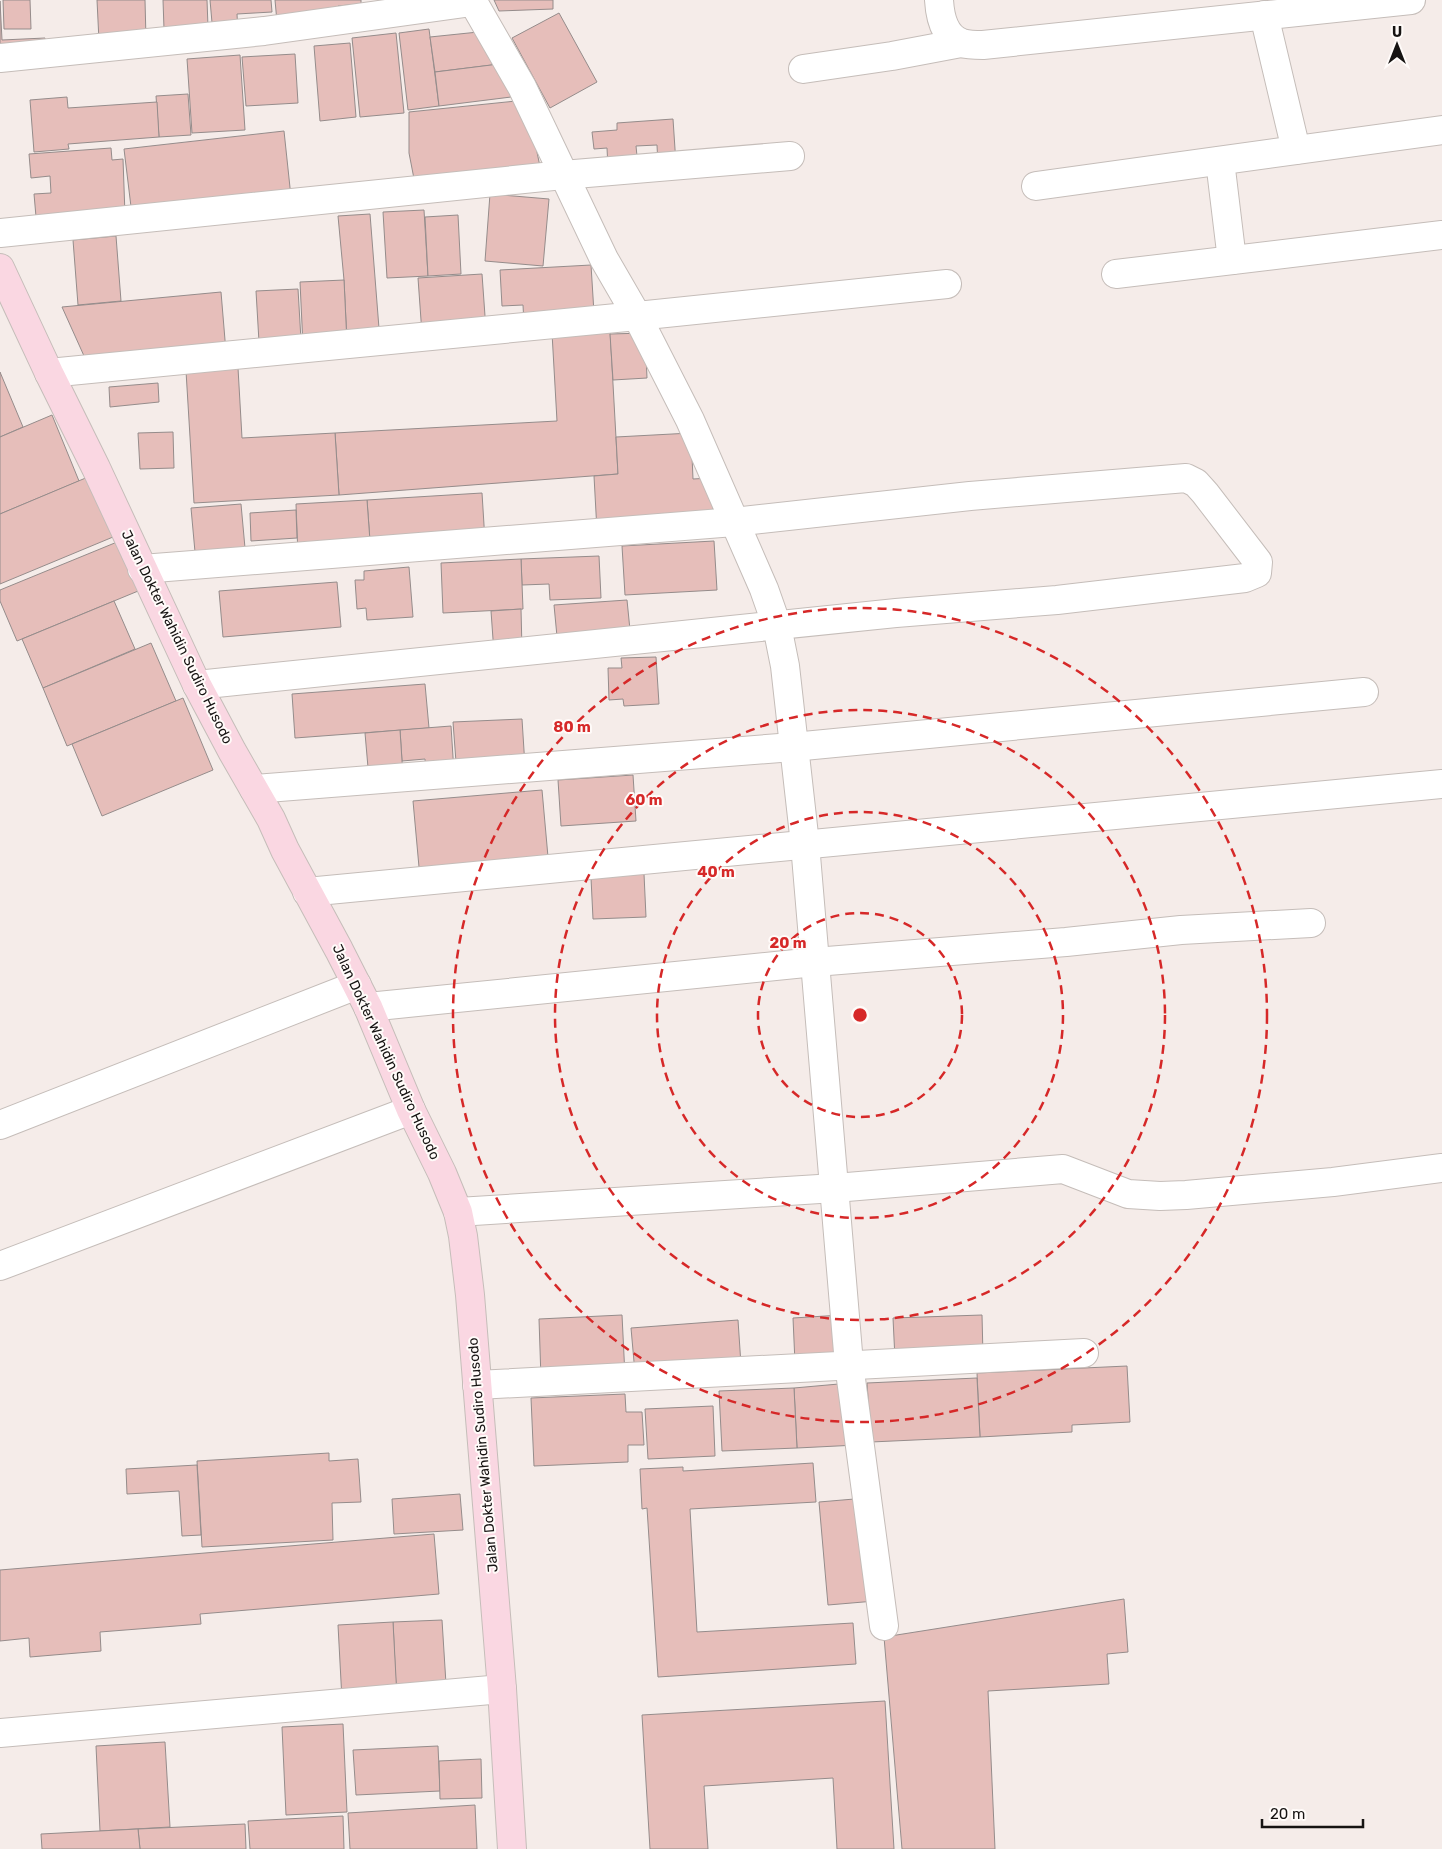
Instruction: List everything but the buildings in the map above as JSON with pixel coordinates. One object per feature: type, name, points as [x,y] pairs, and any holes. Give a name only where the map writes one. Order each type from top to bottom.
[{"type":"main road","name":"Jalan Dokter Wahidin Sudiro Husodo","points":[[0,268],[197,685],[363,996],[411,1110],[442,1172],[458,1212],[464,1245],[477,1385],[502,1689],[512,1849]]},
{"type":"street","points":[[939,0],[946,31],[961,43]]},
{"type":"street","points":[[803,69],[892,56],[961,43],[982,45],[1209,11],[1264,15],[1411,0]]},
{"type":"street","points":[[0,58],[264,30],[472,1],[522,87],[604,259],[637,316],[690,420],[764,589],[776,626],[785,666],[805,844],[849,1364],[884,1626]]},
{"type":"street","points":[[1264,15],[1296,150]]},
{"type":"street","points":[[1036,186],[1442,130]]},
{"type":"street","points":[[0,232],[563,175],[790,156]]},
{"type":"street","points":[[1220,160],[1232,260]]},
{"type":"street","points":[[1116,274],[1442,235]]},
{"type":"street","points":[[49,373],[947,284]]},
{"type":"street","points":[[142,570],[734,522],[970,496],[1186,478],[1196,483],[1205,493],[1258,562],[1258,573],[1245,578],[1057,600],[896,613],[197,685]]},
{"type":"street","points":[[254,789],[793,747],[1364,692]]},
{"type":"street","points":[[307,892],[1442,784]]},
{"type":"street","points":[[0,1125],[363,996],[1066,942],[1181,930],[1311,923]]},
{"type":"street","points":[[0,1266],[411,1110]]},
{"type":"street","points":[[458,1212],[1075,1173],[1128,1194],[1177,1195],[1333,1182],[1442,1168]]},
{"type":"street","points":[[477,1385],[1084,1352]]},
{"type":"street","points":[[0,1733],[502,1689]]}]
